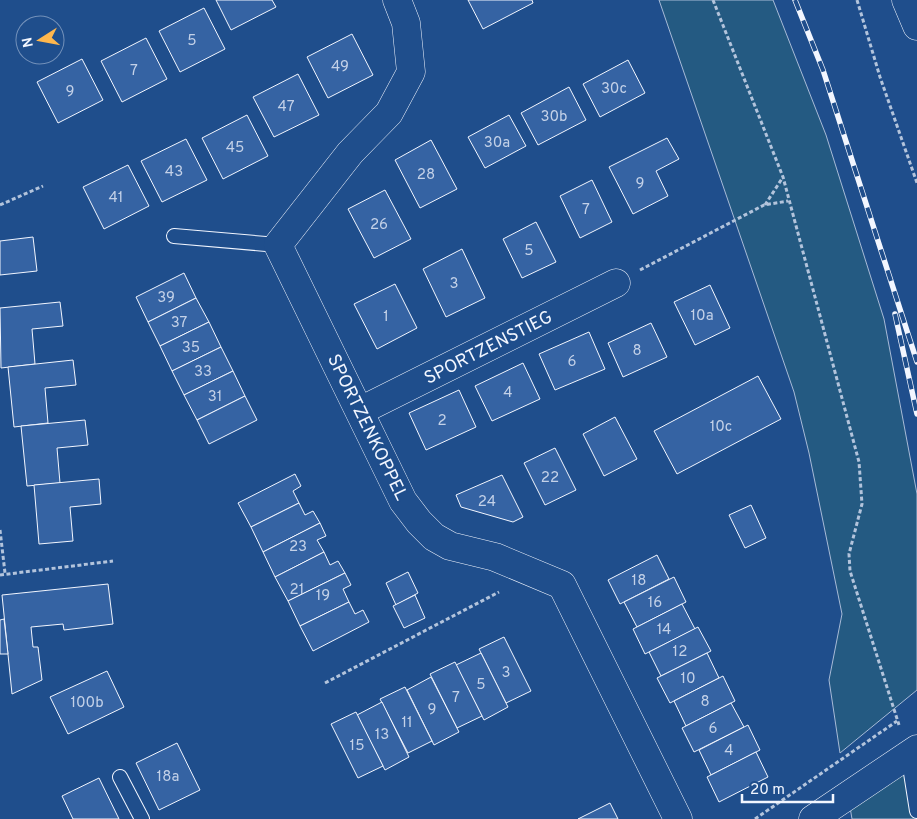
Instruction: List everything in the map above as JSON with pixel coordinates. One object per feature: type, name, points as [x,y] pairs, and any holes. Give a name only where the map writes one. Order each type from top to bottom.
[{"type":"street","points":[[278,245],[350,153],[389,113],[411,72],[406,23],[396,0]]},
{"type":"street","points":[[906,0],[917,26]]},
{"type":"street","name":"SPORTZENKOPPEL","points":[[278,245],[403,501],[434,537],[450,546],[495,556],[562,585],[678,819]]},
{"type":"street","name":"SPORTZENSTIEG","points":[[360,411],[616,283]]},
{"type":"street","points":[[813,819],[912,752]]},
{"type":"lane","points":[[174,236],[278,245]]},
{"type":"lane","points":[[912,752],[917,811]]},
{"type":"lane","points":[[120,777],[142,819]]},
{"type":"path","points":[[713,0],[783,177],[859,462],[862,504],[849,554],[850,571],[897,721],[912,752]]},
{"type":"path","points":[[857,0],[880,77],[917,183]]},
{"type":"path","points":[[764,205],[783,177]]},
{"type":"path","points":[[0,205],[43,186]]},
{"type":"path","points":[[616,283],[764,205],[788,201]]},
{"type":"path","points":[[0,530],[4,573]]},
{"type":"path","points":[[0,575],[114,561]]},
{"type":"path","points":[[325,683],[534,573]]},
{"type":"path","points":[[755,819],[897,721]]},
{"type":"shaded area","points":[[659,0],[773,0],[826,135],[884,319],[917,494],[917,690],[840,753],[829,680],[842,614],[809,453],[794,392]]},
{"type":"shaded area","points":[[917,749],[917,819],[852,819],[848,795]]},
{"type":"building","points":[[216,0],[272,0],[276,7],[231,30]]},
{"type":"building","points":[[468,0],[532,0],[533,3],[483,29]]},
{"type":"building","points":[[204,8],[225,49],[180,72],[159,31]]},
{"type":"building","points":[[352,34],[373,75],[328,98],[307,57]]},
{"type":"building","points":[[146,38],[167,79],[122,102],[101,61]]},
{"type":"building","points":[[82,59],[103,100],[58,123],[37,82]]},
{"type":"building","points":[[628,60],[645,93],[600,117],[583,84]]},
{"type":"building","points":[[298,74],[319,115],[274,137],[253,97]]},
{"type":"building","points":[[569,87],[586,120],[538,145],[521,113]]},
{"type":"building","points":[[247,115],[268,156],[223,179],[202,138]]},
{"type":"building","points":[[509,115],[526,146],[485,168],[468,137]]},
{"type":"building","points":[[667,138],[679,159],[656,171],[668,196],[633,214],[609,167]]},
{"type":"building","points":[[186,139],[207,180],[162,202],[141,161]]},
{"type":"building","points":[[431,140],[457,189],[420,208],[395,160]]},
{"type":"building","points":[[128,165],[149,206],[104,229],[83,187]]},
{"type":"building","points":[[592,180],[612,222],[580,238],[560,196]]},
{"type":"building","points":[[385,190],[411,239],[374,258],[348,209]]},
{"type":"building","points":[[536,222],[556,262],[522,278],[503,239]]},
{"type":"building","points":[[33,237],[37,271],[0,275],[0,241]]},
{"type":"building","points":[[462,249],[485,298],[446,317],[423,269]]},
{"type":"building","points":[[184,273],[196,298],[148,322],[136,297]]},
{"type":"building","points":[[395,284],[417,328],[377,349],[354,304]]},
{"type":"building","points":[[710,285],[730,328],[695,345],[674,302]]},
{"type":"building","points":[[196,298],[209,322],[160,346],[148,322]]},
{"type":"building","points":[[60,302],[63,326],[32,329],[35,364],[1,368],[0,308]]},
{"type":"building","points":[[209,322],[221,347],[172,371],[160,346]]},
{"type":"building","points":[[651,323],[667,357],[623,377],[608,343]]},
{"type":"building","points":[[589,332],[605,369],[555,390],[539,354]]},
{"type":"building","points":[[221,347],[233,371],[184,395],[172,371]]},
{"type":"building","points":[[73,360],[76,385],[45,388],[48,423],[14,427],[8,367]]},
{"type":"building","points":[[523,363],[540,399],[492,421],[475,386]]},
{"type":"building","points":[[233,371],[245,396],[197,420],[184,395]]},
{"type":"building","points":[[758,376],[781,419],[677,474],[654,431]]},
{"type":"building","points":[[459,390],[476,427],[426,450],[409,413]]},
{"type":"building","points":[[245,396],[257,420],[209,444],[197,420]]},
{"type":"building","points":[[615,417],[637,459],[604,476],[583,434]]},
{"type":"building","points":[[85,420],[88,445],[57,448],[60,483],[27,486],[21,426]]},
{"type":"building","points":[[555,448],[576,490],[545,505],[524,463]]},
{"type":"building","points":[[295,474],[301,486],[293,491],[299,503],[251,527],[238,503]]},
{"type":"building","points":[[502,475],[523,517],[513,522],[461,507],[456,495]]},
{"type":"building","points":[[99,479],[101,504],[70,507],[73,541],[39,544],[34,485]]},
{"type":"building","points":[[299,503],[305,515],[313,511],[320,523],[263,552],[251,527]]},
{"type":"building","points":[[751,505],[766,538],[745,548],[729,515]]},
{"type":"building","points":[[320,523],[326,536],[317,540],[324,552],[275,577],[263,552]]},
{"type":"building","points":[[324,552],[330,565],[338,561],[345,573],[288,601],[275,577]]},
{"type":"building","points":[[657,555],[669,579],[620,604],[608,580]]},
{"type":"building","points":[[408,572],[418,593],[396,605],[386,583]]},
{"type":"building","points":[[345,573],[351,585],[343,589],[349,602],[300,626],[288,601]]},
{"type":"building","points":[[674,577],[686,602],[637,627],[624,602]]},
{"type":"building","points":[[108,584],[113,624],[64,630],[63,624],[31,627],[33,647],[38,647],[42,680],[12,694],[2,595]]},
{"type":"building","points":[[415,595],[425,618],[404,628],[393,606]]},
{"type":"building","points":[[349,602],[355,614],[363,610],[369,622],[313,651],[300,626]]},
{"type":"building","points":[[682,604],[695,629],[645,654],[633,629]]},
{"type":"building","points":[[4,619],[8,654],[0,654],[0,620]]},
{"type":"building","points":[[698,627],[711,651],[661,676],[649,652]]},
{"type":"building","points":[[504,637],[531,691],[506,703],[479,649]]},
{"type":"building","points":[[481,653],[508,707],[484,720],[456,665]]},
{"type":"building","points":[[707,653],[719,678],[670,703],[657,678]]},
{"type":"building","points":[[455,662],[482,716],[457,728],[430,674]]},
{"type":"building","points":[[107,671],[124,707],[68,734],[50,697]]},
{"type":"building","points":[[723,676],[735,701],[686,726],[674,701]]},
{"type":"building","points":[[431,677],[459,732],[434,745],[407,690]]},
{"type":"building","points":[[405,687],[432,741],[408,753],[380,699]]},
{"type":"building","points":[[382,702],[409,757],[385,770],[357,715]]},
{"type":"building","points":[[731,703],[744,727],[694,752],[682,728]]},
{"type":"building","points":[[356,712],[383,766],[358,778],[331,724]]},
{"type":"building","points":[[748,725],[760,750],[711,775],[699,750]]},
{"type":"building","points":[[177,743],[200,790],[159,810],[136,763]]},
{"type":"building","points":[[756,752],[768,777],[719,802],[707,777]]},
{"type":"building","points":[[99,778],[119,819],[73,819],[62,796]]},
{"type":"building","points":[[610,803],[618,819],[578,819]]},
{"type":"railway","points":[[795,0],[823,70],[917,362]]},
{"type":"railway","points":[[895,314],[917,414]]}]
